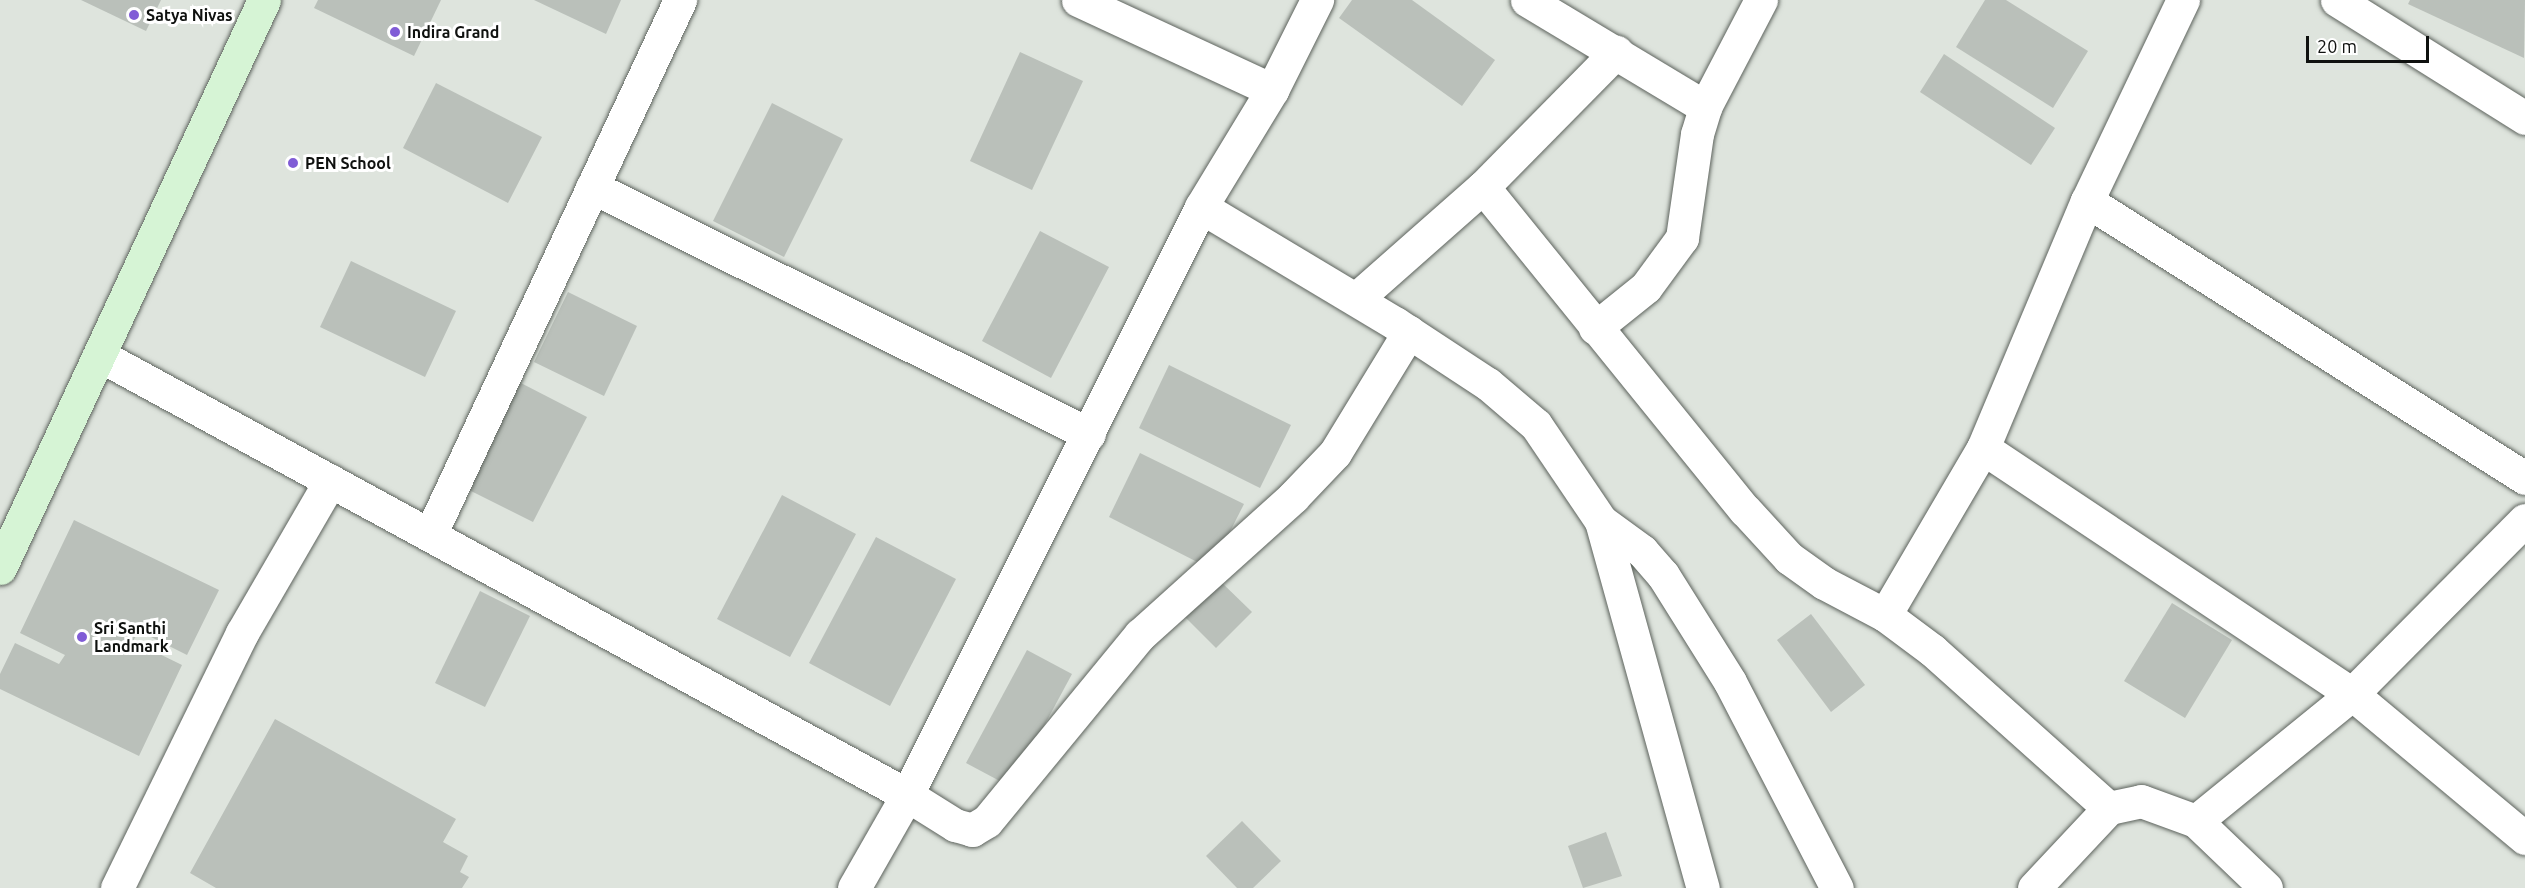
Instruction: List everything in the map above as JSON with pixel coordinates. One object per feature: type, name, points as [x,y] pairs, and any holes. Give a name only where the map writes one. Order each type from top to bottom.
[{"type":"main road","points":[[0,568],[264,0]]},
{"type":"street","points":[[430,535],[680,0]]},
{"type":"street","points":[[1078,0],[1272,90]]},
{"type":"street","points":[[855,888],[907,795],[1201,207],[1272,90],[1317,0]]},
{"type":"street","points":[[1527,0],[1706,107]]},
{"type":"street","points":[[1595,328],[1646,287],[1682,238],[1697,134],[1706,107],[1761,0]]},
{"type":"street","points":[[1885,615],[1983,448],[2087,201],[2183,0]]},
{"type":"street","points":[[2337,0],[2525,118]]},
{"type":"street","points":[[1356,299],[1483,187],[1616,52]]},
{"type":"street","points":[[592,187],[1089,434]]},
{"type":"street","points":[[1483,187],[1595,328],[1745,510],[1789,558],[1824,583],[1885,615],[1984,693],[2109,808]]},
{"type":"street","points":[[2087,201],[2525,478]]},
{"type":"street","points":[[1201,207],[1409,332],[1488,384],[1536,425],[1601,521],[1703,888]]},
{"type":"street","points":[[99,355],[907,795],[954,825],[972,830],[987,821],[1140,635],[1293,497],[1335,453],[1409,332]]},
{"type":"street","points":[[1983,448],[2352,694],[2525,838]]},
{"type":"street","points":[[117,888],[242,633],[330,481]]},
{"type":"street","points":[[2196,821],[2352,694],[2525,520]]},
{"type":"street","points":[[1601,521],[1642,551],[1663,575],[1730,682],[1837,888]]},
{"type":"street","points":[[2034,888],[2109,808],[2141,801],[2196,821],[2266,888]]},
{"type":"building","name":"Satya Nivas","points":[[81,0],[161,0],[146,31]]},
{"type":"building","name":"Indira Grand","points":[[318,0],[441,0],[414,56],[314,8]]},
{"type":"building","points":[[534,0],[621,0],[606,34]]},
{"type":"building","points":[[1352,0],[1412,0],[1495,60],[1462,106],[1339,18]]},
{"type":"building","points":[[1985,0],[2006,0],[2088,51],[2053,108],[1956,47]]},
{"type":"building","points":[[2410,0],[2525,0],[2524,58],[2408,4]]},
{"type":"building","points":[[1020,52],[1083,81],[1032,190],[970,161]]},
{"type":"building","points":[[1944,54],[2055,128],[2031,165],[1920,92]]},
{"type":"building","points":[[436,83],[542,137],[508,203],[403,148]]},
{"type":"building","points":[[772,103],[843,139],[784,257],[713,221]]},
{"type":"building","points":[[1040,231],[1109,267],[1051,378],[982,341]]},
{"type":"building","points":[[351,261],[456,311],[425,377],[320,327]]},
{"type":"building","points":[[568,292],[637,326],[604,396],[534,362]]},
{"type":"building","points":[[1169,365],[1291,425],[1260,488],[1139,428]]},
{"type":"building","points":[[517,381],[587,417],[533,522],[463,487]]},
{"type":"building","points":[[1140,453],[1244,504],[1211,569],[1109,517]]},
{"type":"building","points":[[782,495],[856,534],[790,657],[717,619]]},
{"type":"building","name":"Sri Santhi Landmark","points":[[74,520],[219,590],[187,655],[139,631],[133,641],[182,665],[139,756],[0,689],[0,674],[15,643],[59,664],[65,655],[20,633]]},
{"type":"building","points":[[876,537],[956,579],[890,706],[809,663]]},
{"type":"building","points":[[1217,578],[1252,612],[1216,648],[1182,614]]},
{"type":"building","points":[[480,591],[530,616],[485,707],[435,683]]},
{"type":"building","points":[[2172,603],[2232,640],[2185,718],[2124,681]]},
{"type":"building","points":[[1811,614],[1865,685],[1831,712],[1777,640]]},
{"type":"building","points":[[1027,650],[1072,674],[1011,787],[966,763]]},
{"type":"building","points":[[275,719],[456,819],[443,842],[468,856],[460,872],[469,877],[462,888],[216,888],[190,873]]},
{"type":"building","points":[[1242,821],[1281,861],[1253,888],[1237,888],[1206,856]]},
{"type":"building","points":[[1606,832],[1622,876],[1583,888],[1568,846]]},
{"type":"place","name":"Satya Nivas","points":[[134,15]]},
{"type":"place","name":"Indira Grand","points":[[395,32]]},
{"type":"place","name":"PEN School","points":[[293,163]]},
{"type":"place","name":"Sri Santhi Landmark","points":[[82,637]]}]
